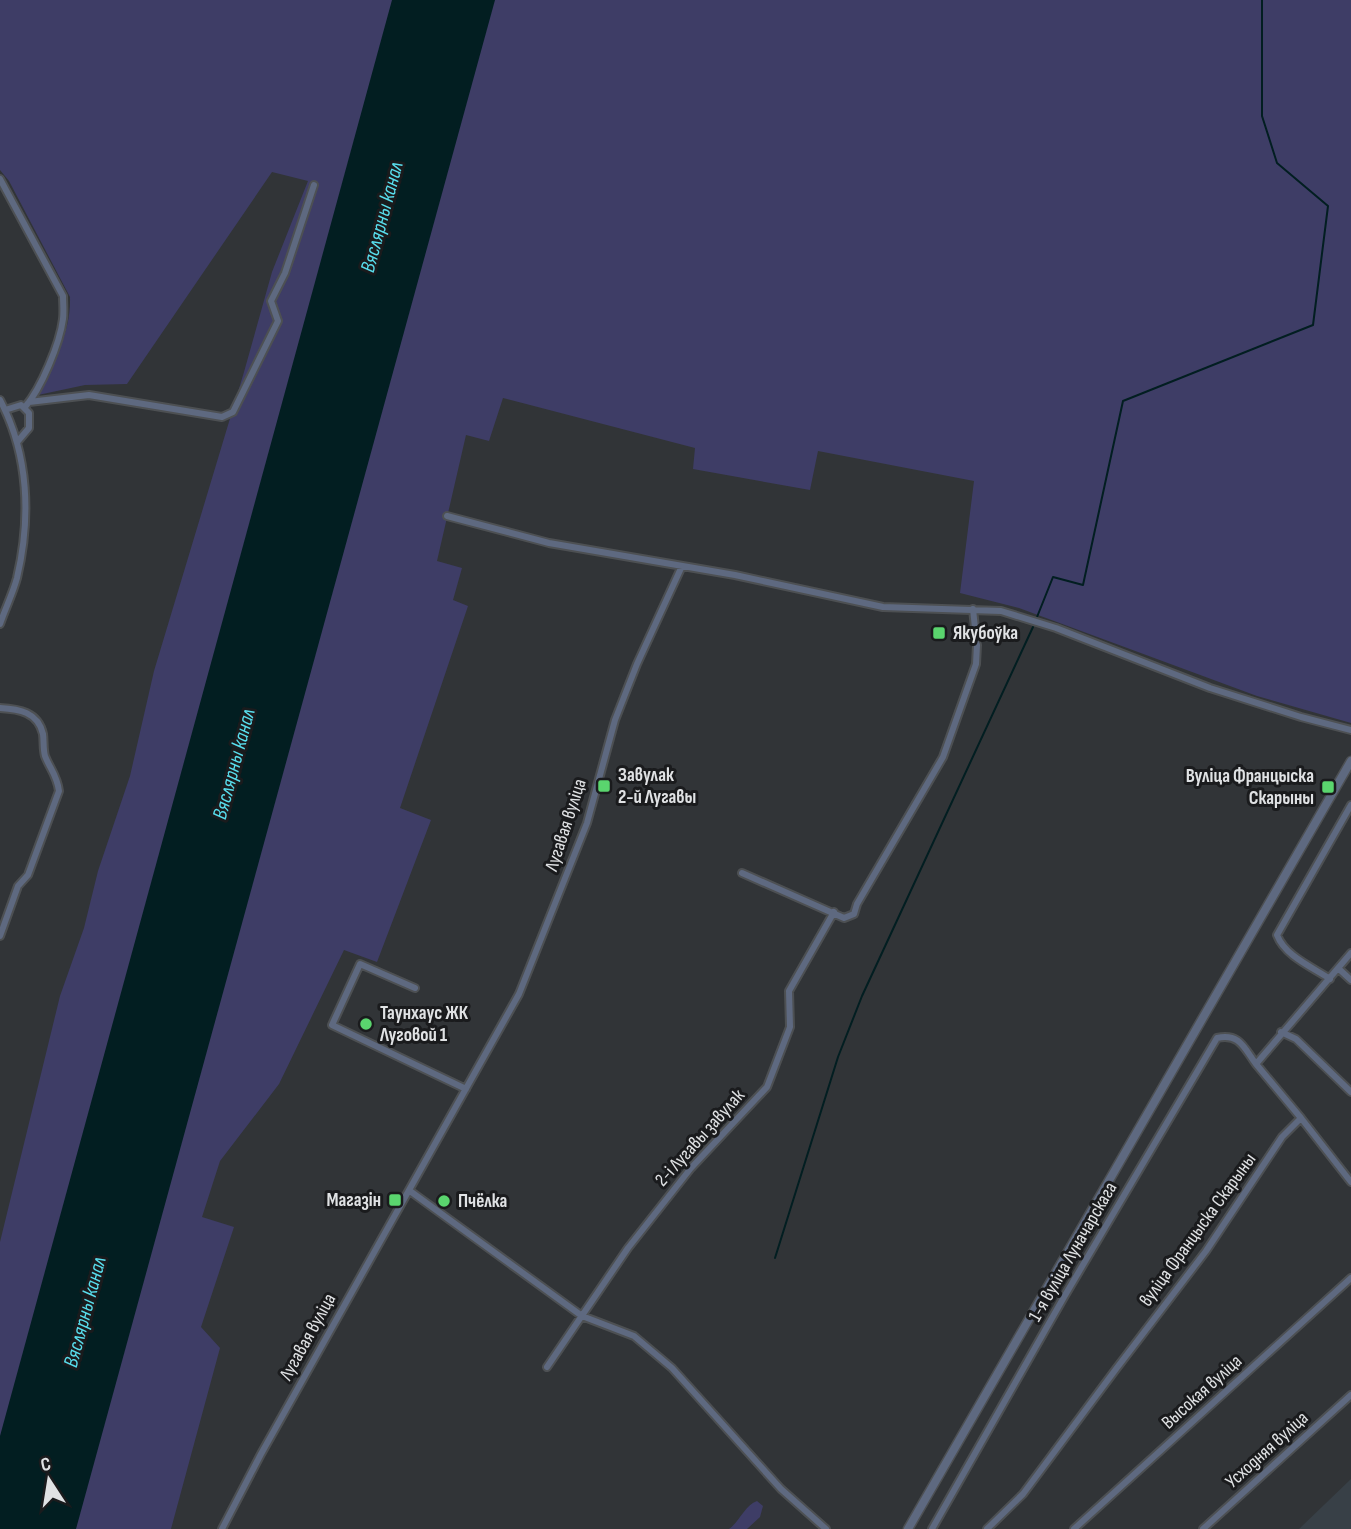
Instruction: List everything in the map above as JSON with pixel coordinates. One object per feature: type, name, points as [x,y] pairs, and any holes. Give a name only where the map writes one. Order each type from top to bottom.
[{"type":"street","points":[[0,178],[63,296],[63,318],[57,342],[27,405],[29,428],[18,441]]},
{"type":"street","points":[[5,410],[21,405],[89,395],[222,417],[233,412],[278,321],[271,300],[285,273],[314,185]]},
{"type":"street","points":[[0,400],[18,441],[26,499],[16,579],[0,624]]},
{"type":"street","points":[[447,516],[549,542],[883,607],[1001,611],[1210,688],[1351,730]]},
{"type":"street","name":"Лугавая вуліца","points":[[222,1529],[261,1454],[519,994],[587,823],[615,720],[682,566]]},
{"type":"street","points":[[742,873],[844,918],[854,914],[857,904],[943,757],[976,664],[977,645],[971,634],[975,628],[973,609]]},
{"type":"street","points":[[0,708],[16,709],[37,720],[43,732],[45,757],[58,780],[59,791],[28,875],[18,886],[0,936]]},
{"type":"street","points":[[908,1529],[1351,761]]},
{"type":"street","points":[[1330,979],[1290,953],[1280,943],[1277,934],[1351,805]]},
{"type":"street","name":"2-і Лугавы завулак","points":[[547,1367],[628,1248],[691,1168],[767,1087],[790,1027],[789,991],[834,912]]},
{"type":"street","points":[[1351,953],[1256,1064],[1351,1182]]},
{"type":"street","points":[[415,988],[360,964],[332,1025],[466,1089]]},
{"type":"street","points":[[1339,969],[1351,981]]},
{"type":"street","points":[[1281,1032],[1296,1039],[1351,1091]]},
{"type":"street","name":"1-я вуліца Луначарскага","points":[[932,1529],[1064,1297],[1217,1038],[1236,1038],[1256,1064]]},
{"type":"street","name":"вуліца Францыска Скарыны","points":[[987,1529],[1023,1494],[1206,1251],[1282,1137],[1301,1118]]},
{"type":"street","points":[[410,1191],[582,1316],[634,1336],[672,1368],[781,1489],[826,1529]]},
{"type":"street","name":"Высокая вуліца","points":[[1074,1529],[1351,1278]]},
{"type":"street","name":"Усходняя вуліца","points":[[1203,1529],[1351,1395]]},
{"type":"shaded area","points":[[0,0],[1351,0],[1351,723],[1257,696],[1019,608],[960,593],[974,481],[818,451],[810,490],[693,469],[695,448],[503,398],[489,441],[466,435],[437,561],[462,568],[453,600],[468,606],[400,808],[431,820],[377,962],[344,950],[279,1084],[220,1161],[202,1217],[234,1227],[201,1327],[220,1348],[171,1529],[0,1529],[0,1242],[60,996],[84,928],[98,871],[130,776],[154,671],[272,272],[308,181],[272,172],[127,384],[85,385],[38,395],[64,336],[70,297],[9,181],[0,170]]},
{"type":"shaded area","points":[[1351,1479],[1351,1529],[1299,1529]]},
{"type":"shaded area","points":[[757,1501],[763,1506],[760,1517],[747,1529],[729,1529],[749,1506]]},
{"type":"water","name":"Вяслярны канал","points":[[392,0],[495,0],[76,1529],[0,1529],[0,1436]]},
{"type":"waterway","points":[[1037,617],[1053,577],[1083,585],[1123,401],[1313,325],[1328,206],[1277,163],[1262,116],[1262,0]]},
{"type":"waterway","points":[[775,1258],[838,1057],[862,996],[1033,627]]},
{"type":"place","name":"Якубоўка","points":[[939,633]]},
{"type":"place","name":"Завулак 2-й Лугавы","points":[[604,786]]},
{"type":"place","name":"Вуліца Францыска Скарыны","points":[[1328,787]]},
{"type":"place","name":"Таунхаус ЖК Луговой 1","points":[[366,1024]]},
{"type":"place","name":"Магазін","points":[[395,1200]]},
{"type":"place","name":"Пчёлка","points":[[444,1201]]}]
